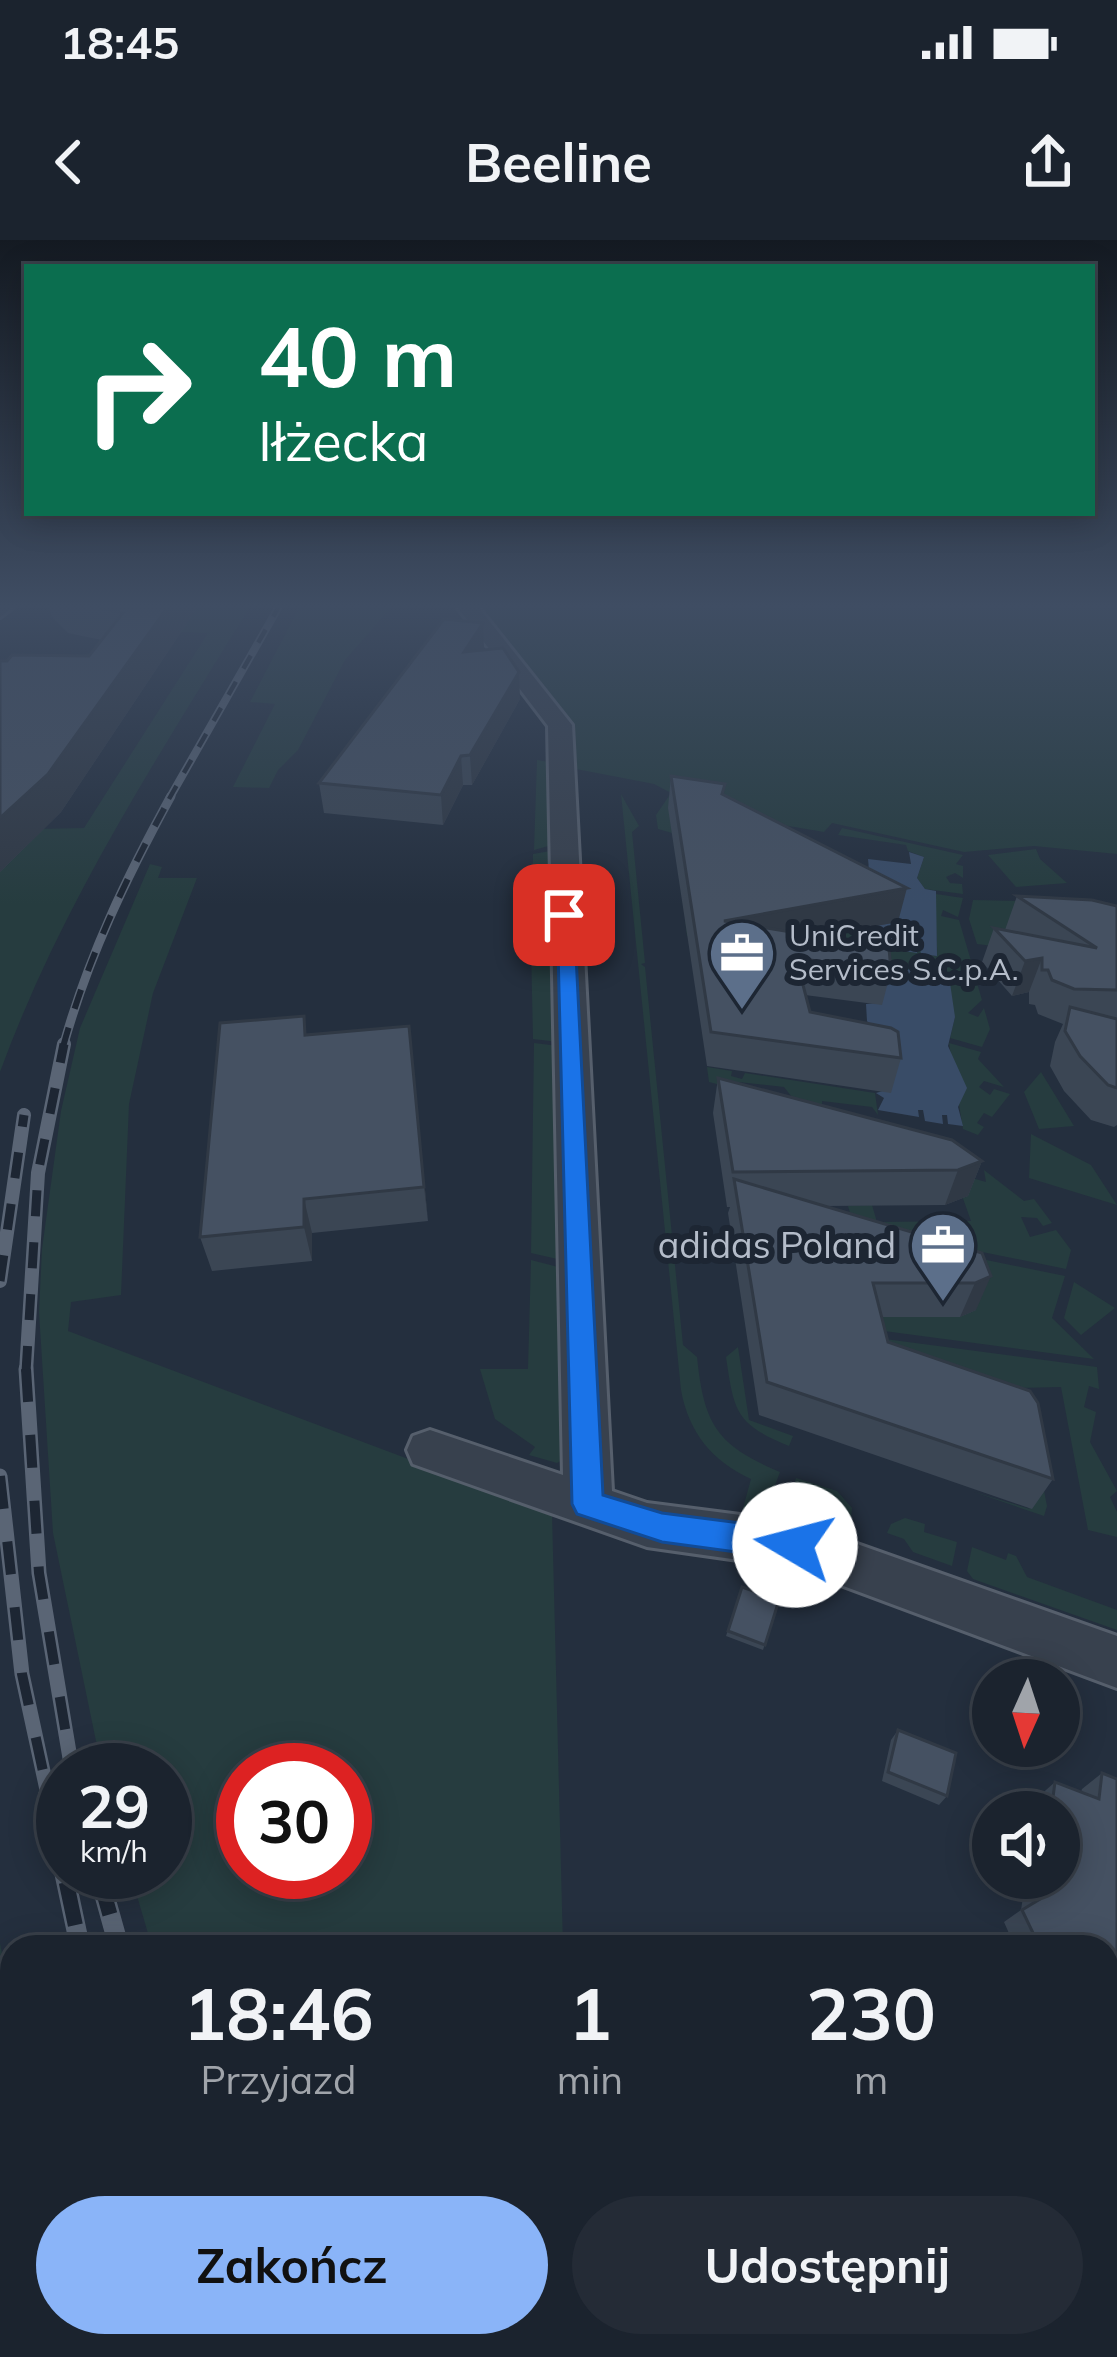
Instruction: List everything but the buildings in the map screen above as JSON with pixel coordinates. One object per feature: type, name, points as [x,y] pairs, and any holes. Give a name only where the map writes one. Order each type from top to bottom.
[{"type":"street","points":[[546,707],[560,725],[588,1504]]},
{"type":"street","points":[[430,1450],[662,1528],[795,1545],[1117,1663]]},
{"type":"green space","points":[[161,707],[189,707],[81,892],[0,1072],[0,872],[37,829],[84,828]]},
{"type":"green space","points":[[274,707],[321,707],[298,750],[278,770],[269,788],[233,787]]},
{"type":"green space","points":[[557,707],[1117,707],[1117,854],[1034,846],[964,852],[832,823],[824,832],[670,806],[672,833],[658,829],[656,815],[671,793],[654,784],[576,769],[568,720]]},
{"type":"green space","points":[[537,760],[549,762],[552,845],[534,850]]},
{"type":"green space","points":[[621,794],[639,826],[632,832],[645,963],[641,964],[645,967],[683,1345],[697,1357],[704,1399],[717,1429],[741,1452],[780,1472],[771,1496],[758,1501],[751,1520],[740,1519],[751,1479],[704,1444],[681,1390]]},
{"type":"green space","points":[[842,828],[963,855],[956,864],[963,866],[963,878],[955,873],[946,877],[950,883],[962,884],[963,894],[925,889],[917,878],[924,857],[908,851],[906,845],[838,835]]},
{"type":"green space","points":[[1036,849],[1040,859],[1067,883],[1016,887],[988,855]]},
{"type":"green space","points":[[550,851],[555,946],[531,943],[533,854]]},
{"type":"green space","points":[[150,864],[162,867],[158,878],[197,878],[153,993],[129,1104],[121,1295],[71,1302],[68,1331],[552,1513],[563,1935],[148,1935],[138,1899],[192,1899],[192,1743],[96,1743],[53,1533],[39,1312],[42,1249],[61,1111],[80,1028]]},
{"type":"green space","points":[[936,894],[963,898],[958,917],[943,910],[941,916],[959,920],[974,971],[967,971],[970,982],[977,983],[982,1000],[968,1013],[978,1017],[984,1008],[990,1029],[982,1047],[950,1038],[955,1017],[912,971],[687,936],[685,920],[827,938],[829,927],[859,927],[917,952],[917,938],[922,939],[922,954],[937,956]]},
{"type":"green space","points":[[973,900],[1022,901],[1001,947],[977,944],[969,919]]},
{"type":"green space","points":[[531,947],[556,952],[558,1042],[533,1039]]},
{"type":"green space","points":[[534,1043],[559,1046],[566,1261],[531,1253]]},
{"type":"green space","points":[[949,1043],[981,1052],[978,1059],[1004,1087],[984,1081],[979,1087],[990,1095],[994,1089],[1010,1094],[992,1117],[984,1113],[977,1123],[984,1127],[978,1135],[963,1129]]},
{"type":"green space","points":[[707,1067],[732,1071],[731,1076],[742,1079],[745,1073],[875,1093],[878,1115],[872,1107],[822,1101],[822,1106],[799,1106],[784,1087],[738,1082],[736,1089],[709,1082]]},
{"type":"green space","points":[[1041,1072],[1074,1126],[1039,1129],[1024,1092]]},
{"type":"green space","points":[[1031,1134],[1091,1165],[1117,1205],[1029,1178]]},
{"type":"green space","points":[[984,1170],[1024,1201],[1034,1199],[1052,1223],[1043,1226],[1037,1218],[1021,1217],[1030,1237],[1056,1230],[1071,1250],[1066,1269],[854,1226],[848,1206],[872,1205],[877,1222],[971,1221],[954,1173],[986,1182]]},
{"type":"green space","points":[[855,1233],[1065,1276],[1052,1318],[1094,1359],[884,1331],[880,1317],[960,1317],[974,1308],[960,1283],[842,1248]]},
{"type":"green space","points":[[531,1260],[566,1269],[566,1458],[557,1463],[529,1455],[535,1447],[495,1419],[480,1369],[528,1369]]},
{"type":"green space","points":[[1074,1282],[1115,1308],[1081,1335],[1064,1318]]},
{"type":"green space","points":[[885,1339],[1097,1367],[1099,1389],[1089,1386],[1084,1407],[1096,1412],[1090,1442],[1117,1491],[1110,1497],[1117,1512],[1117,1537],[1088,1530],[1061,1387],[1018,1388],[1028,1409],[1047,1506],[1044,1516],[974,1492],[1030,1509],[871,1372]]},
{"type":"green space","points":[[738,1347],[749,1420],[793,1436],[789,1446],[758,1430],[740,1414],[726,1357]]},
{"type":"green space","points":[[796,1478],[837,1491],[852,1508],[851,1520],[833,1514],[815,1522],[786,1512]]},
{"type":"green space","points":[[905,1518],[925,1524],[924,1532],[957,1542],[952,1566],[913,1552],[904,1539],[887,1533],[891,1524]]},
{"type":"green space","points":[[972,1547],[1006,1560],[1008,1553],[1016,1556],[1027,1577],[1117,1610],[1117,1630],[973,1579],[967,1571]]},
{"type":"water","points":[[909,852],[924,857],[917,878],[925,889],[936,891],[937,956],[921,954],[918,938],[917,953],[862,945],[868,859],[911,864]]},
{"type":"water","points":[[864,962],[913,970],[912,975],[918,969],[935,972],[950,983],[955,1017],[948,1046],[967,1088],[958,1107],[963,1126],[948,1124],[947,1115],[942,1115],[943,1124],[925,1121],[923,1110],[918,1110],[919,1117],[878,1110],[884,1098],[876,1093],[889,1089],[886,1049],[867,1021],[866,1004],[877,1003]]},
{"type":"railway","points":[[169,799],[222,707]]},
{"type":"railway","points":[[63,1047],[110,918],[171,796]]},
{"type":"railway","points":[[26,1370],[38,1173],[64,1044]]},
{"type":"railway","points":[[0,1281],[24,1115]]},
{"type":"railway","points":[[26,1370],[39,1573],[67,1743]]},
{"type":"railway","points":[[0,1476],[22,1674],[37,1743]]},
{"type":"railway","points":[[70,1899],[77,1935]]},
{"type":"railway","points":[[106,1899],[116,1935]]},
{"type":"place","name":"UniCredit Services S.C.p.A.","points":[[742,1012]]},
{"type":"place","name":"adidas Poland","points":[[943,1304]]},
{"type":"route","points":[[564,915],[588,1504],[662,1528],[795,1545]]}]
